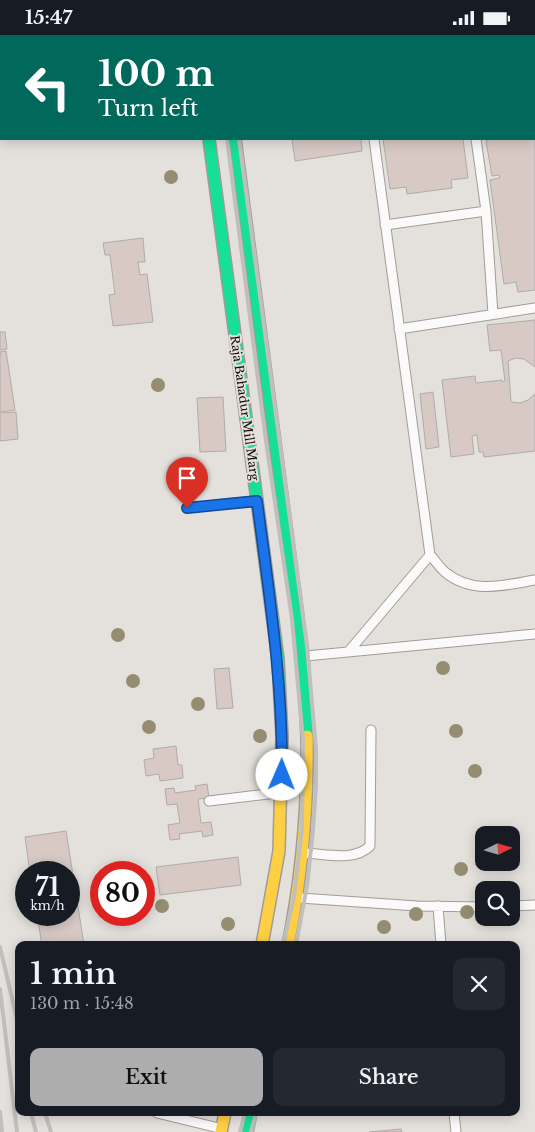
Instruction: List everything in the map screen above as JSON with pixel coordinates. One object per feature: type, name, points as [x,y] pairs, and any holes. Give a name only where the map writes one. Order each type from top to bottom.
[{"type":"highway","name":"Raja Bahadur Mill Marg","points":[[210,140],[226,172],[291,657],[282,726],[282,792],[279,851],[270,911],[263,941]]},
{"type":"highway","name":"Raja Bahadur Mill Marg","points":[[235,140],[226,172],[257,501],[308,725],[304,853],[298,897],[289,941]]},
{"type":"highway","points":[[221,1130],[224,1116]]},
{"type":"highway","points":[[247,1132],[250,1116]]},
{"type":"lane","points":[[374,140],[430,555],[446,573],[473,586],[495,587],[535,579]]},
{"type":"lane","points":[[476,140],[486,211],[493,314]]},
{"type":"lane","points":[[386,225],[486,211]]},
{"type":"lane","points":[[399,329],[535,308]]},
{"type":"lane","points":[[187,508],[257,501]]},
{"type":"lane","points":[[349,651],[430,555]]},
{"type":"lane","points":[[291,657],[535,635]]},
{"type":"lane","points":[[304,853],[352,856],[364,852],[370,846],[372,730]]},
{"type":"lane","points":[[209,801],[282,792]]},
{"type":"lane","points":[[298,897],[475,907]]},
{"type":"lane","points":[[520,906],[535,905]]},
{"type":"lane","points":[[438,906],[441,941]]},
{"type":"lane","points":[[168,1116],[221,1130]]},
{"type":"lane","points":[[454,1116],[456,1132]]},
{"type":"building","points":[[292,140],[361,140],[362,151],[295,161]]},
{"type":"building","points":[[383,140],[463,140],[468,178],[451,180],[452,188],[407,194],[406,187],[390,189]]},
{"type":"building","points":[[535,140],[535,290],[518,292],[516,282],[504,284],[490,180],[500,178],[499,175],[492,176],[486,141]]},
{"type":"building","points":[[143,238],[145,262],[138,262],[140,275],[147,274],[153,322],[113,326],[109,295],[115,294],[110,255],[105,255],[103,243]]},
{"type":"building","points":[[535,320],[535,367],[524,359],[516,358],[508,361],[511,402],[520,403],[528,400],[535,394],[535,451],[484,457],[483,452],[479,452],[477,435],[472,436],[474,454],[451,457],[442,380],[475,376],[476,383],[505,381],[501,350],[490,351],[487,325]]},
{"type":"building","points":[[0,332],[5,332],[7,349],[0,350]]},
{"type":"building","points":[[6,351],[15,410],[0,412],[0,352]]},
{"type":"building","points":[[433,392],[439,447],[426,449],[420,394]]},
{"type":"building","points":[[223,397],[226,451],[200,452],[197,398]]},
{"type":"building","points":[[16,412],[18,439],[0,441],[0,413]]},
{"type":"building","points":[[229,668],[233,708],[217,709],[214,669]]},
{"type":"building","points":[[176,746],[178,765],[182,765],[183,778],[160,781],[159,774],[146,776],[144,760],[154,758],[153,749]]},
{"type":"building","points":[[207,784],[209,798],[198,799],[201,823],[211,822],[213,835],[203,837],[202,831],[179,834],[180,839],[170,840],[168,825],[180,823],[177,804],[167,805],[165,789],[174,788],[175,793],[196,790],[195,786]]},
{"type":"building","points":[[66,831],[71,861],[28,861],[25,837]]},
{"type":"building","points":[[238,857],[241,885],[160,895],[156,867]]},
{"type":"building","points":[[80,920],[83,941],[41,941],[39,926],[80,926]]},
{"type":"building","points":[[401,1129],[402,1132],[369,1132]]},
{"type":"railway","points":[[227,140],[266,441],[292,619],[303,740],[302,828],[294,897],[284,941]]},
{"type":"railway","points":[[239,140],[307,646],[316,749],[313,830],[307,886],[297,941]]},
{"type":"railway","points":[[0,947],[15,1011]]},
{"type":"railway","points":[[0,989],[15,1115]]},
{"type":"railway","points":[[0,1112],[2,1132]]},
{"type":"railway","points":[[15,1116],[17,1132]]},
{"type":"railway","points":[[32,1116],[36,1132]]},
{"type":"railway","points":[[46,1116],[51,1132]]},
{"type":"railway","points":[[240,1132],[244,1116]]},
{"type":"railway","points":[[251,1132],[255,1116]]},
{"type":"traffic: fast","points":[[209,140],[278,659],[282,737]]},
{"type":"traffic: fast","points":[[235,140],[303,656],[307,736]]},
{"type":"traffic: fast","points":[[247,1132],[250,1116]]},
{"type":"traffic: slow","points":[[289,941],[303,841],[307,736]]},
{"type":"traffic: slow","points":[[263,941],[279,851],[282,737]]},
{"type":"traffic: slow","points":[[221,1132],[224,1116]]},
{"type":"route","points":[[187,508],[257,501],[278,659],[282,726],[282,775]]}]
